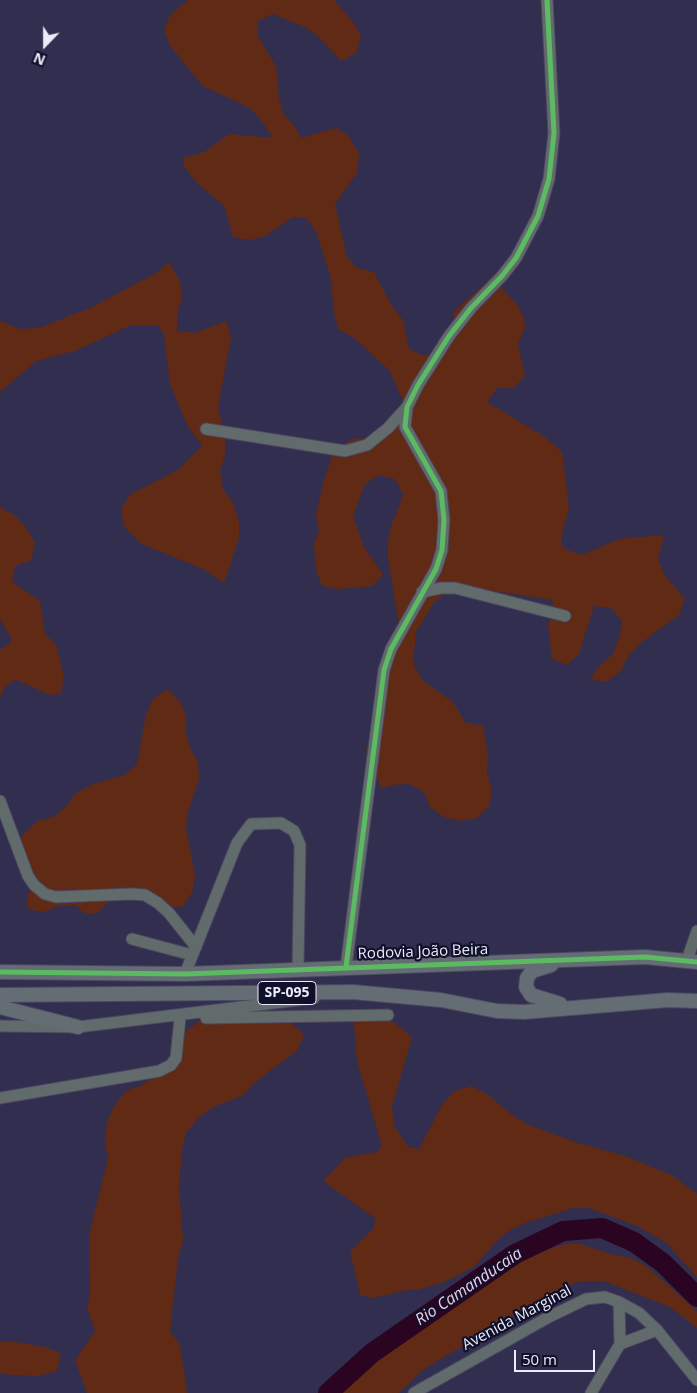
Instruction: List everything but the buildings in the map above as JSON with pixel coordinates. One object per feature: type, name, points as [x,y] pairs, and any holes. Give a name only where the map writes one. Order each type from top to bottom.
[{"type":"main road","name":"Rodovia João Beira","points":[[0,972],[185,974],[645,957],[692,961]]},
{"type":"main road","points":[[566,960],[532,971],[527,978],[526,987],[531,995],[540,1000],[573,1008]]},
{"type":"main road","name":"SP-095","points":[[0,995],[353,992],[441,1000],[497,1010],[524,1012],[668,1000],[697,1001]]},
{"type":"main road","points":[[0,1007],[78,1027]]},
{"type":"street","points":[[206,429],[345,451],[367,445],[388,428],[407,407],[418,385],[449,336],[470,308],[502,276],[516,258],[538,216],[549,179],[554,133],[547,0]]},
{"type":"street","points":[[346,967],[384,670],[403,624],[436,569],[442,550],[444,520],[441,491],[405,427],[407,407]]},
{"type":"street","points":[[422,592],[441,588],[455,588],[565,616]]},
{"type":"street","points":[[0,801],[28,876],[34,885],[45,894],[56,897],[145,895],[158,903],[169,914],[194,951]]},
{"type":"street","points":[[185,974],[237,843],[251,824],[281,823],[294,831],[300,845],[298,969]]},
{"type":"street","points":[[692,961],[697,931]]},
{"type":"street","points":[[132,938],[194,951]]},
{"type":"street","points":[[0,1026],[78,1027],[353,992]]},
{"type":"street","points":[[152,1019],[388,1016]]},
{"type":"street","points":[[0,1098],[159,1071],[171,1065],[176,1058],[180,1018]]},
{"type":"street","name":"Avenida Marginal","points":[[414,1393],[547,1318],[586,1299],[605,1297],[619,1302],[638,1313],[657,1330],[697,1380]]},
{"type":"street","points":[[591,1393],[620,1344],[619,1302]]},
{"type":"street","points":[[620,1344],[657,1330]]},
{"type":"shaded area","points":[[188,0],[334,0],[353,22],[361,36],[356,53],[341,61],[319,37],[305,27],[273,14],[258,21],[258,37],[276,66],[279,99],[284,115],[295,127],[301,138],[336,128],[348,135],[359,154],[357,173],[335,204],[347,257],[357,268],[374,272],[392,306],[403,320],[409,349],[424,356],[441,352],[454,321],[454,311],[492,278],[516,303],[524,318],[525,328],[518,344],[525,376],[513,388],[497,388],[487,402],[545,437],[562,452],[569,508],[561,537],[563,548],[582,555],[619,539],[664,535],[658,559],[664,574],[685,599],[679,615],[638,645],[628,657],[620,672],[606,682],[590,679],[600,665],[613,654],[619,638],[622,621],[611,608],[594,606],[579,654],[567,665],[552,659],[548,625],[554,610],[552,600],[469,587],[451,590],[434,602],[416,632],[413,663],[423,681],[453,702],[465,722],[483,726],[488,758],[487,774],[492,790],[489,806],[477,818],[460,821],[444,817],[430,807],[424,792],[409,784],[392,785],[382,789],[366,751],[399,626],[388,558],[388,542],[391,525],[403,494],[395,479],[378,475],[365,484],[353,516],[364,547],[383,574],[372,586],[339,589],[322,586],[316,571],[314,543],[319,531],[316,514],[324,480],[335,448],[353,439],[370,437],[398,418],[403,402],[390,371],[353,337],[338,329],[334,313],[331,279],[316,231],[306,218],[293,217],[265,236],[250,240],[233,237],[224,206],[197,183],[184,166],[183,158],[204,152],[229,134],[273,138],[250,108],[203,86],[171,47],[164,30],[170,15]]},
{"type":"shaded area","points":[[169,262],[180,281],[182,298],[177,314],[177,331],[195,333],[226,321],[231,337],[218,406],[225,439],[225,455],[220,472],[223,489],[233,503],[239,521],[239,538],[224,583],[203,569],[142,544],[124,527],[121,508],[131,494],[178,470],[202,446],[187,425],[170,384],[164,335],[159,326],[129,326],[75,351],[36,361],[0,392],[0,321],[20,329],[39,328],[92,307],[158,272]]},
{"type":"shaded area","points":[[0,507],[16,516],[27,529],[35,543],[31,560],[15,566],[12,582],[40,601],[45,634],[56,644],[64,677],[61,693],[49,695],[15,679],[5,687],[0,697],[0,649],[8,645],[12,639],[0,620]]},
{"type":"shaded area","points":[[167,689],[179,700],[186,715],[186,732],[190,748],[198,762],[199,779],[188,811],[186,827],[195,876],[192,893],[182,907],[166,906],[154,894],[138,888],[121,889],[97,913],[85,914],[76,905],[59,906],[44,912],[27,909],[28,893],[43,886],[21,862],[15,847],[24,833],[37,821],[53,817],[66,807],[76,793],[93,784],[125,775],[137,764],[146,714],[153,699]]},
{"type":"shaded area","points":[[353,1013],[382,1013],[412,1037],[392,1107],[394,1126],[408,1147],[419,1149],[443,1103],[455,1091],[471,1086],[486,1093],[512,1115],[527,1124],[575,1142],[625,1156],[672,1175],[697,1194],[697,1278],[667,1243],[637,1226],[589,1208],[573,1208],[525,1223],[510,1230],[496,1241],[474,1267],[444,1282],[417,1290],[412,1289],[374,1298],[360,1295],[350,1251],[373,1229],[376,1219],[323,1181],[346,1157],[377,1152],[382,1146],[357,1061]]},
{"type":"shaded area","points":[[216,1014],[290,1022],[304,1034],[297,1051],[255,1082],[243,1095],[212,1108],[198,1118],[186,1133],[182,1150],[179,1187],[183,1240],[178,1258],[170,1331],[180,1345],[187,1393],[87,1393],[75,1360],[95,1331],[87,1307],[90,1293],[89,1235],[108,1158],[105,1141],[107,1122],[114,1106],[126,1091],[142,1085],[176,1058],[187,1030],[201,1020]]},
{"type":"shaded area","points":[[565,1244],[581,1244],[614,1255],[631,1258],[646,1266],[697,1311],[697,1328],[670,1307],[604,1281],[581,1281],[560,1288],[424,1369],[399,1393],[324,1393],[412,1316],[435,1315],[487,1274],[533,1254]]},
{"type":"shaded area","points":[[9,1341],[45,1347],[61,1353],[57,1371],[39,1376],[0,1374],[0,1342]]},
{"type":"waterway","name":"Rio Camanducaia","points":[[328,1393],[372,1353],[515,1254],[563,1231],[602,1228],[634,1242],[663,1263],[697,1297]]},
{"type":"cycle path","points":[[346,967],[384,670],[391,649],[436,569],[442,550],[444,520],[441,491],[405,427],[407,407],[418,385],[449,336],[471,308],[502,276],[516,258],[538,216],[549,179],[554,133],[547,0]]},
{"type":"cycle path","points":[[0,972],[185,974],[645,957],[697,962]]}]
